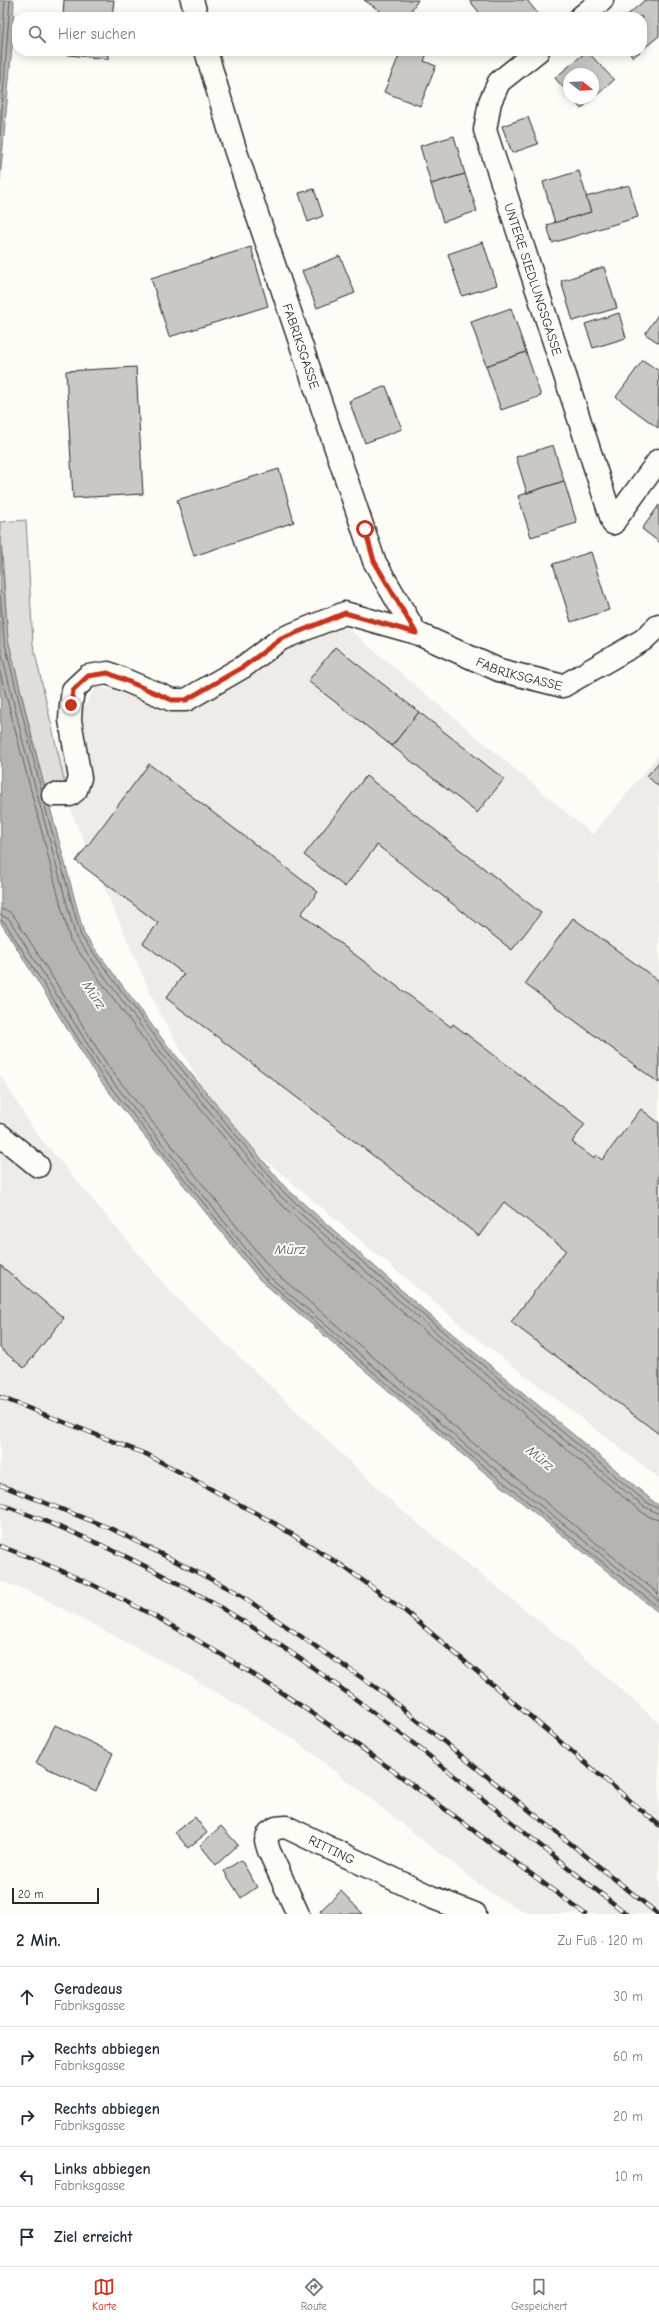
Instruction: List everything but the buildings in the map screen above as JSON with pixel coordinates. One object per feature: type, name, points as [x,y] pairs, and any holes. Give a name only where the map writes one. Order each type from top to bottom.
[{"type":"street","points":[[192,0],[195,12]]},
{"type":"street","points":[[587,12],[602,0]]},
{"type":"street","name":"FABRIKSGASSE","points":[[207,56],[235,149],[374,561],[416,633]]},
{"type":"street","name":"UNTERE SIEDLUNGSGASSE","points":[[532,56],[499,82],[490,102],[485,130],[613,523],[659,460]]},
{"type":"street","name":"FABRIKSGASSE","points":[[53,795],[70,795],[76,790],[80,778],[70,720],[71,705],[73,690],[88,676],[108,673],[172,700],[186,700],[243,667],[281,639],[345,613],[416,633],[500,670],[563,686],[642,640],[659,624]]},
{"type":"street","points":[[0,1136],[38,1166]]},
{"type":"street","name":"RITTING","points":[[298,1914],[269,1851],[266,1841],[269,1833],[276,1828],[286,1828],[431,1897],[475,1914]]},
{"type":"shaded area","points":[[26,520],[33,644],[65,784],[44,785],[8,639],[0,522]]},
{"type":"shaded area","points":[[344,625],[593,835],[659,754],[659,1478],[474,1336],[225,1126],[157,1008],[72,814],[57,753],[96,686],[180,708],[247,668]]},
{"type":"shaded area","points":[[0,1075],[36,1133],[172,1293],[401,1510],[586,1659],[659,1723],[659,1914],[529,1914],[489,1892],[295,1740],[181,1671],[31,1592],[0,1581]]},
{"type":"water","points":[[0,0],[14,0],[14,12],[12,12],[12,47],[0,180]]},
{"type":"water","name":"Mürz","points":[[0,537],[8,639],[32,740],[84,934],[163,1040],[285,1187],[425,1311],[659,1506],[659,1613],[463,1455],[259,1279],[98,1078],[1,923]]},
{"type":"railway","points":[[0,1397],[148,1455],[274,1523],[344,1567],[405,1611],[659,1825]]},
{"type":"railway","points":[[0,1485],[112,1529],[236,1592],[381,1691],[658,1914]]},
{"type":"railway","points":[[0,1504],[79,1535],[118,1553],[194,1592],[267,1636],[385,1721],[627,1914]]},
{"type":"railway","points":[[0,1546],[81,1579],[158,1618],[233,1661],[376,1758],[585,1914]]},
{"type":"route","points":[[71,705],[73,690],[88,676],[108,673],[172,700],[186,700],[243,667],[281,639],[345,613],[416,633],[374,561],[365,529]]}]
